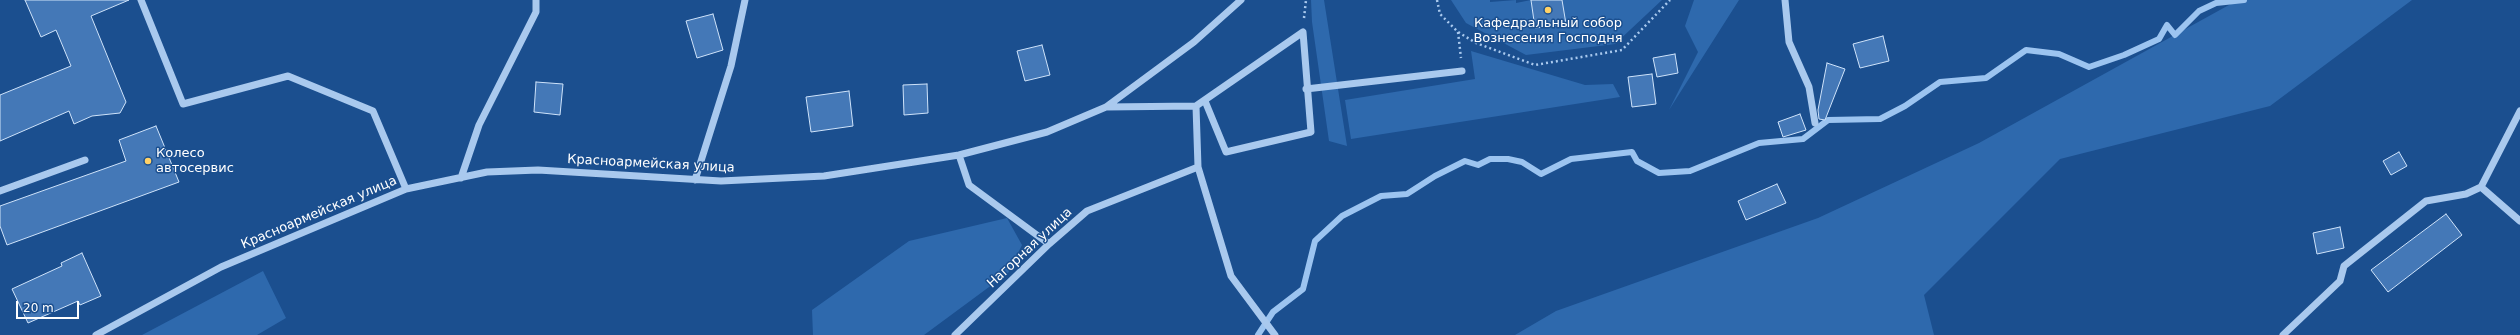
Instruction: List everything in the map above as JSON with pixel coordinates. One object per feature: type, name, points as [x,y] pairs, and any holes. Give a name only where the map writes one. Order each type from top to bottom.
[{"type":"street","points":[[141,0],[183,104],[288,76],[373,111],[406,190]]},
{"type":"street","points":[[461,178],[479,125],[536,12],[536,0]]},
{"type":"street","points":[[695,180],[731,66],[745,0]]},
{"type":"street","name":"Красноармейская улица","points":[[96,335],[221,267],[406,190],[487,172],[538,170],[721,181],[824,176],[960,155],[1047,132],[1106,107],[1194,42],[1241,0]]},
{"type":"street","points":[[1785,0],[1789,42],[1809,87],[1815,123]]},
{"type":"street","points":[[1106,107],[1196,106],[1303,32]]},
{"type":"street","points":[[1205,101],[1226,152],[1311,132],[1306,89],[1303,32]]},
{"type":"street","points":[[1306,89],[1462,70]]},
{"type":"street","points":[[1196,106],[1198,167],[1231,276],[1275,335]]},
{"type":"street","points":[[2283,335],[2340,281],[2344,266],[2426,201],[2466,194],[2481,187],[2520,111]]},
{"type":"street","points":[[960,155],[969,185],[1049,244]]},
{"type":"street","points":[[0,191],[85,160]]},
{"type":"street","name":"Нагорная улица","points":[[955,335],[1049,244],[1087,211],[1198,167]]},
{"type":"street","points":[[2481,187],[2520,221]]},
{"type":"path","points":[[1303,32],[1306,0]]},
{"type":"path","points":[[1437,0],[1440,14],[1458,32],[1476,43],[1535,65],[1622,50],[1670,0]]},
{"type":"path","points":[[1458,32],[1462,70]]},
{"type":"shaded area","points":[[1311,0],[1324,0],[1347,146],[1329,141],[1312,22]]},
{"type":"shaded area","points":[[1451,0],[1490,0],[1490,2],[1516,0],[1516,3],[1531,0],[1536,28],[1563,25],[1565,18],[1562,0],[1662,0],[1615,44],[1526,55],[1466,23]]},
{"type":"shaded area","points":[[1694,0],[1739,0],[1669,110],[1698,52],[1685,26]]},
{"type":"shaded area","points":[[2238,0],[2412,0],[2270,106],[2060,159],[1924,295],[1934,335],[1515,335],[1556,311],[1818,218],[1979,143]]},
{"type":"shaded area","points":[[1471,51],[1585,85],[1613,84],[1620,97],[1351,139],[1345,100],[1475,79]]},
{"type":"shaded area","points":[[1007,218],[1022,245],[1008,273],[924,335],[813,335],[812,310],[909,241]]},
{"type":"shaded area","points":[[263,271],[286,318],[257,335],[142,335]]},
{"type":"building","points":[[25,0],[129,0],[91,16],[126,102],[120,113],[92,116],[74,124],[69,111],[0,141],[0,95],[71,66],[56,30],[41,37]]},
{"type":"building","name":"Кафедральный собор Вознесения Господня","points":[[1531,0],[1562,0],[1566,24],[1535,28]]},
{"type":"building","points":[[713,14],[723,50],[697,58],[686,21]]},
{"type":"building","points":[[1883,36],[1889,61],[1860,68],[1853,44]]},
{"type":"building","points":[[1042,45],[1050,75],[1025,81],[1017,51]]},
{"type":"building","points":[[1675,54],[1678,73],[1657,77],[1653,58]]},
{"type":"building","points":[[1827,63],[1845,69],[1825,120],[1819,119],[1818,110]]},
{"type":"building","points":[[1652,74],[1656,104],[1632,107],[1628,77]]},
{"type":"building","points":[[536,82],[563,84],[560,115],[534,112]]},
{"type":"building","points":[[927,84],[928,113],[904,115],[903,85]]},
{"type":"building","points":[[849,91],[853,126],[811,132],[806,97]]},
{"type":"building","points":[[1800,114],[1806,130],[1783,137],[1778,122]]},
{"type":"building","points":[[156,126],[179,182],[7,245],[0,226],[0,206],[126,161],[119,140]]},
{"type":"building","points":[[2399,152],[2407,166],[2391,175],[2383,161]]},
{"type":"building","points":[[1777,184],[1786,203],[1746,220],[1738,201]]},
{"type":"building","points":[[2446,214],[2462,235],[2388,292],[2371,270]]},
{"type":"building","points":[[2340,227],[2344,248],[2317,254],[2313,233]]},
{"type":"building","points":[[82,253],[101,296],[80,305],[78,301],[28,323],[12,289],[62,266],[61,263]]},
{"type":"waterway","points":[[1258,335],[1273,312],[1303,289],[1315,241],[1342,216],[1381,196],[1407,194],[1435,176],[1465,161],[1478,165],[1490,159],[1508,159],[1522,162],[1541,174],[1571,159],[1632,152],[1637,161],[1659,173],[1690,171],[1759,143],[1803,139],[1828,120],[1880,119],[1905,106],[1940,82],[1986,78],[2026,50],[2059,54],[2089,67],[2124,55],[2159,39],[2167,25],[2175,35],[2199,11],[2216,3],[2244,0]]},
{"type":"place","name":"Кафедральный собор Вознесения Господня","points":[[1548,10]]},
{"type":"place","name":"Колесо автосервис","points":[[148,161]]}]
